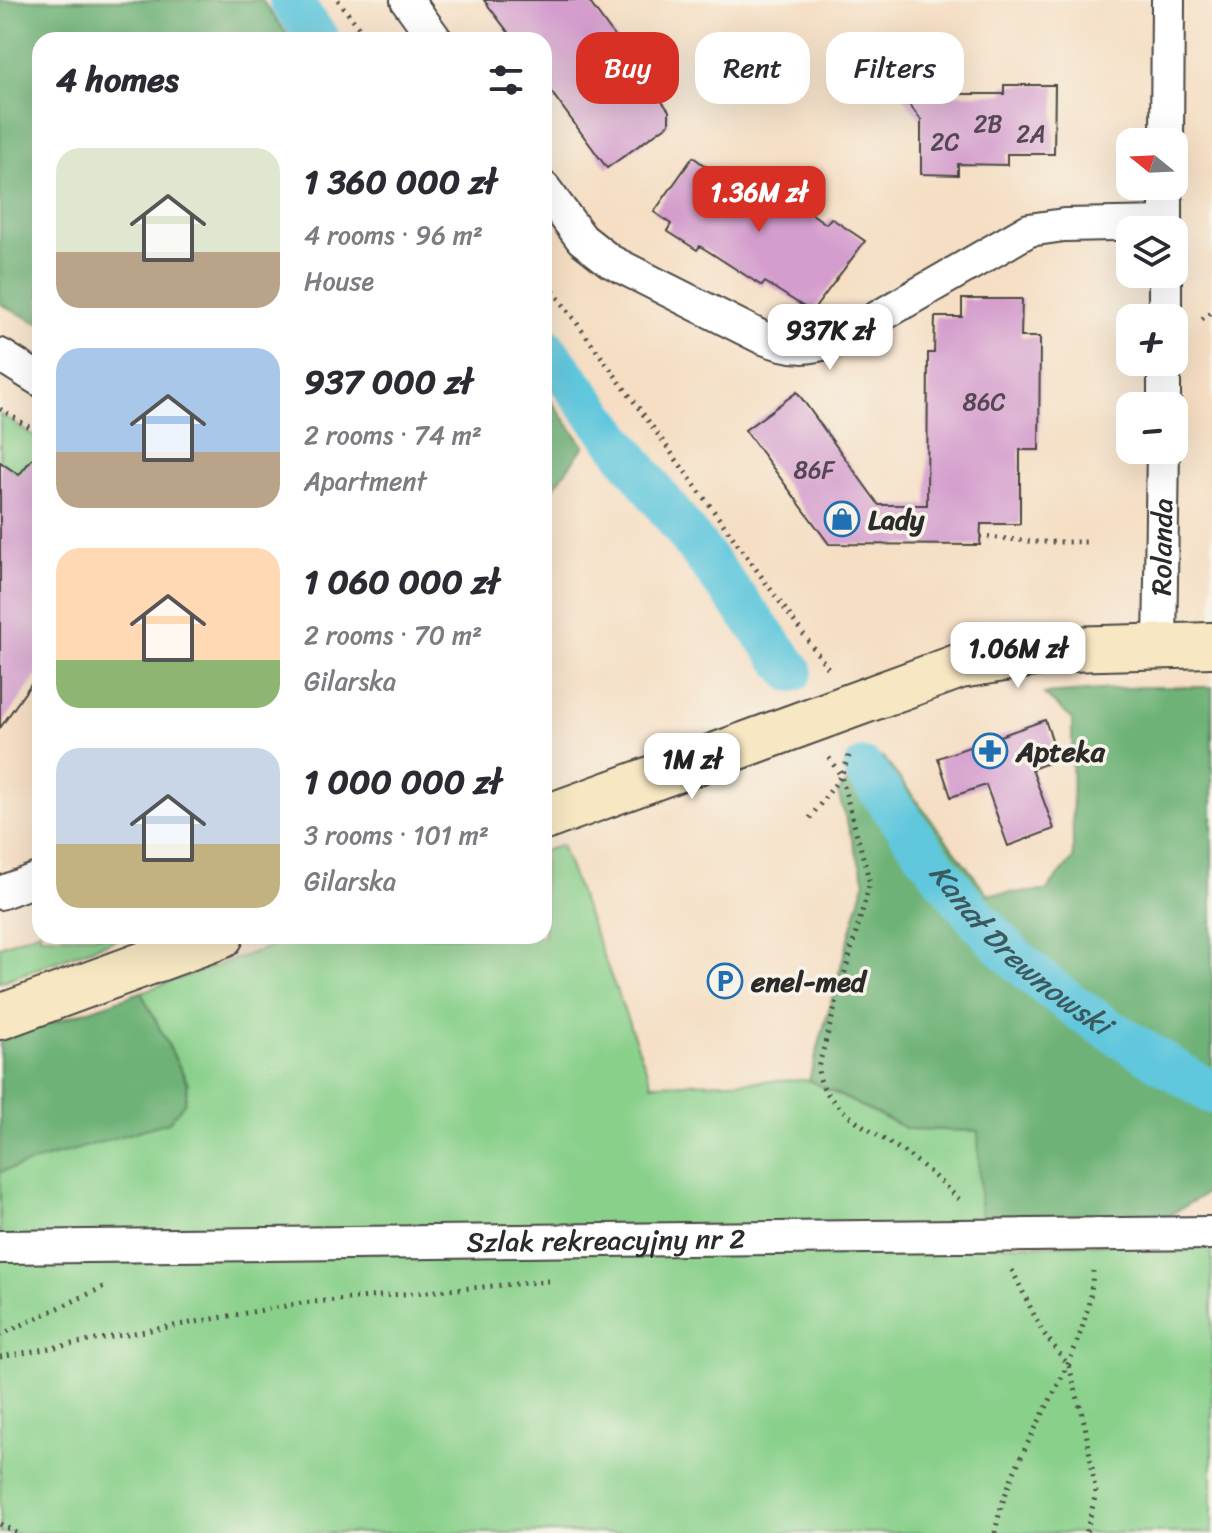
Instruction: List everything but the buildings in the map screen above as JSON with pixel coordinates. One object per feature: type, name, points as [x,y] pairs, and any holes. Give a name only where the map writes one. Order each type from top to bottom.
[{"type":"street","points":[[407,0],[430,32]]},
{"type":"street","points":[[1167,128],[1168,0]]},
{"type":"street","points":[[552,199],[582,239],[610,261],[761,337],[781,345],[811,349],[842,338],[1029,230],[1064,225],[1116,226]]},
{"type":"street","points":[[0,355],[32,375]]},
{"type":"street","name":"Rolanda","points":[[1160,645],[1163,464]]},
{"type":"street","points":[[552,815],[960,666],[1066,649],[1212,645]]},
{"type":"street","points":[[0,893],[32,881]]},
{"type":"street","points":[[0,1017],[199,944]]},
{"type":"street","name":"Szlak rekreacyjny nr 2","points":[[0,1247],[1212,1233]]},
{"type":"path","points":[[338,0],[362,32]]},
{"type":"path","points":[[552,289],[829,669]]},
{"type":"path","points":[[0,409],[32,429]]},
{"type":"path","points":[[980,536],[1087,542]]},
{"type":"path","points":[[821,747],[841,776],[870,883],[818,1078],[830,1097],[863,1126],[913,1158],[977,1216],[993,1236],[1042,1331],[1069,1366],[1085,1425],[1096,1493],[1086,1533]]},
{"type":"path","points":[[810,818],[841,776],[852,748]]},
{"type":"path","points":[[995,1533],[1013,1469],[1069,1366],[1092,1289],[1091,1235]]},
{"type":"path","points":[[0,1335],[138,1270],[164,1245]]},
{"type":"path","points":[[0,1357],[302,1303],[560,1280]]},
{"type":"path","points":[[0,1524],[16,1533]]},
{"type":"green space","points":[[0,0],[262,0],[285,32],[32,32],[32,320],[0,304]]},
{"type":"green space","points":[[552,402],[584,446],[552,490]]},
{"type":"green space","points":[[0,414],[32,435],[32,471],[19,475],[0,462]]},
{"type":"green space","points":[[1142,687],[1212,687],[1212,1074],[1200,1095],[1212,1108],[1212,1190],[1154,1224],[981,1226],[978,1131],[907,1129],[809,1080],[865,881],[838,793],[858,768],[882,756],[988,894],[1046,891],[1073,859],[1072,719],[1044,694]]},
{"type":"green space","points":[[561,845],[652,1084],[808,1080],[907,1129],[979,1131],[981,1226],[0,1237],[0,1172],[168,1122],[188,1083],[141,992],[278,944],[552,944],[552,848]]},
{"type":"green space","points":[[32,934],[32,944],[103,944],[0,982],[0,946]]},
{"type":"green space","points":[[141,992],[188,1084],[185,1102],[169,1122],[0,1172],[0,1041]]},
{"type":"green space","points":[[1212,1243],[1212,1533],[0,1533],[0,1256]]},
{"type":"waterway","name":"Kanał Drewnowski","points":[[290,0],[313,32]]},
{"type":"waterway","name":"Kanał Drewnowski","points":[[552,357],[792,671]]},
{"type":"waterway","name":"Kanał Drewnowski","points":[[864,769],[950,886],[1007,950],[1080,1010],[1212,1093]]},
{"type":"place","name":"Lady","points":[[842,519]]},
{"type":"place","name":"Apteka","points":[[990,751]]},
{"type":"place","name":"enel-med","points":[[725,981]]}]
